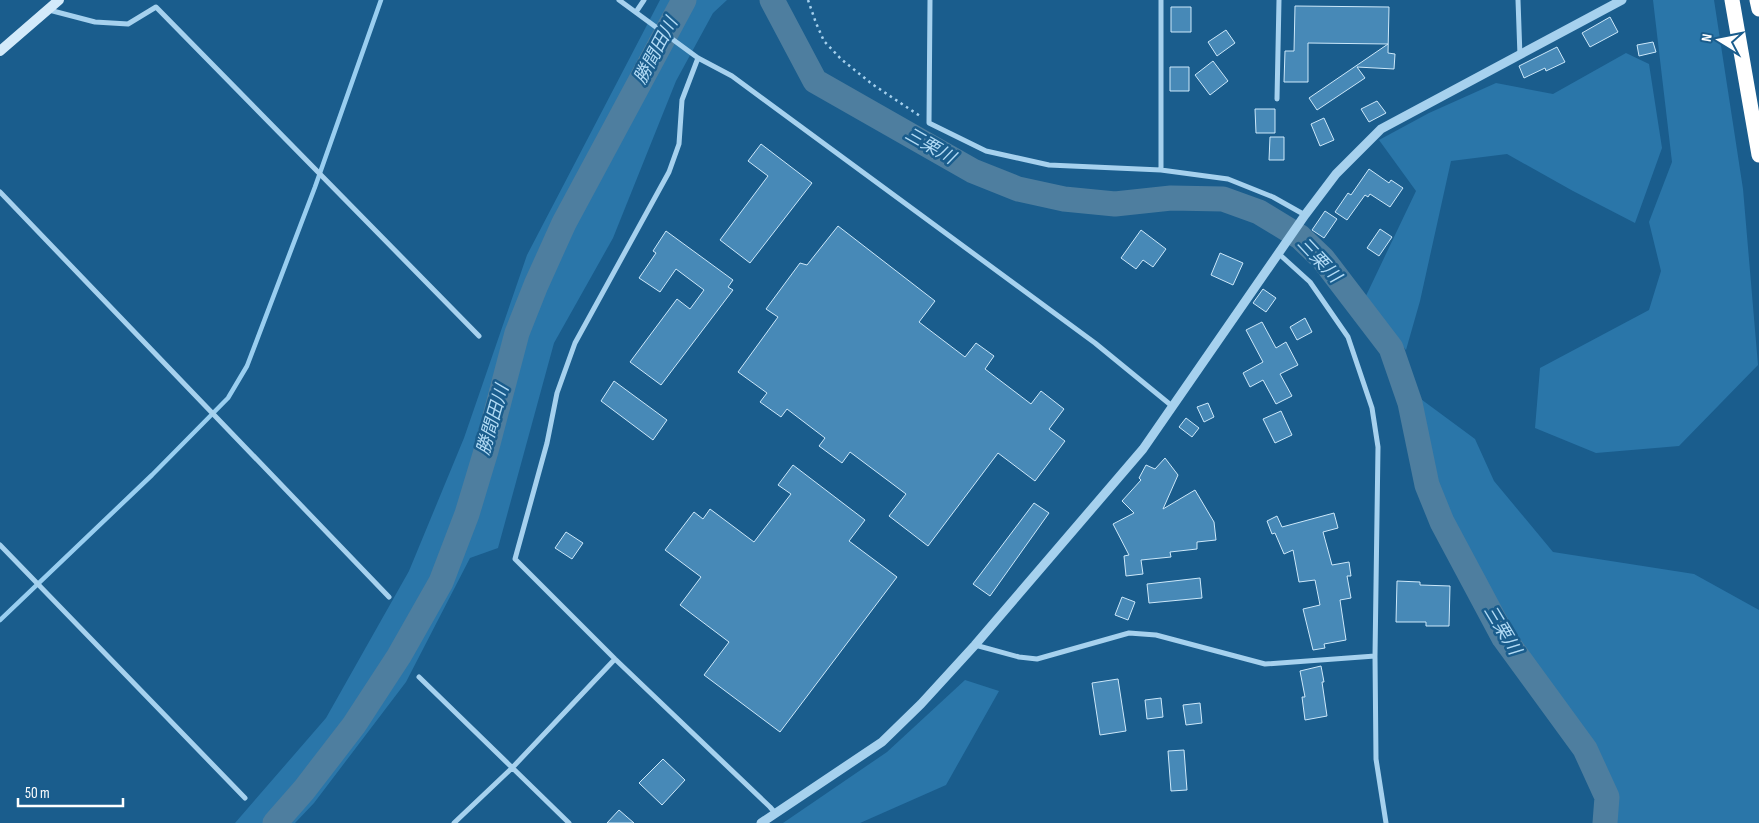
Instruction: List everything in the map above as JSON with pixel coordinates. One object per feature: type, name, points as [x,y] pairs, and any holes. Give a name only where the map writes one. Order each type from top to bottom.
[{"type":"highway","points":[[1732,0],[1759,155]]},
{"type":"highway","points":[[1757,0],[1759,9]]},
{"type":"main road","points":[[0,51],[59,0]]},
{"type":"street","points":[[619,0],[698,58],[732,76],[1095,343],[1172,406]]},
{"type":"street","points":[[636,12],[644,0]]},
{"type":"street","points":[[930,0],[930,123],[986,151],[1049,165],[1161,170],[1228,179],[1273,197],[1305,215]]},
{"type":"street","points":[[1161,170],[1162,0]]},
{"type":"street","points":[[1277,99],[1279,0]]},
{"type":"street","points":[[1518,0],[1520,56]]},
{"type":"street","points":[[761,823],[882,742],[921,704],[975,645],[1143,448],[1305,215],[1336,174],[1381,130],[1622,0]]},
{"type":"street","points":[[48,10],[95,22],[128,24],[156,7],[479,336]]},
{"type":"street","points":[[698,58],[682,100],[679,144],[669,172],[575,343],[557,393],[547,443],[515,559],[615,659],[776,814]]},
{"type":"street","points":[[0,192],[389,597]]},
{"type":"street","points":[[1279,254],[1310,282],[1348,337],[1372,408],[1378,447],[1375,656],[1376,759],[1386,823]]},
{"type":"street","points":[[0,545],[245,798]]},
{"type":"street","points":[[975,645],[1019,658],[1038,659],[1129,633],[1156,635],[1265,664],[1375,656]]},
{"type":"street","points":[[454,823],[513,767],[615,659]]},
{"type":"street","points":[[419,677],[569,823]]},
{"type":"path","points":[[808,0],[824,41],[841,59],[872,84],[930,123]]},
{"type":"shaded area","points":[[660,0],[727,0],[713,13],[676,81],[613,238],[554,343],[498,548],[470,558],[406,682],[314,803],[295,823],[235,823],[326,718],[409,571],[464,438],[527,255]]},
{"type":"shaded area","points":[[1653,0],[1714,0],[1743,189],[1758,365],[1679,446],[1596,453],[1535,428],[1540,368],[1649,310],[1661,271],[1649,222],[1672,162]]},
{"type":"shaded area","points":[[1626,53],[1649,64],[1662,148],[1635,223],[1507,154],[1451,161],[1420,301],[1406,350],[1364,300],[1416,191],[1379,140],[1429,113],[1496,83],[1553,94]]},
{"type":"shaded area","points":[[1410,391],[1475,439],[1494,481],[1553,552],[1694,574],[1759,610],[1759,823],[1604,823],[1599,762],[1524,666],[1442,533]]},
{"type":"shaded area","points":[[965,680],[999,691],[946,785],[860,823],[783,823],[887,752]]},
{"type":"building","points":[[1295,6],[1389,7],[1388,53],[1395,54],[1394,69],[1357,67],[1365,78],[1317,110],[1309,98],[1388,44],[1308,43],[1308,82],[1284,82],[1285,51],[1294,51]]},
{"type":"building","points":[[1171,7],[1191,7],[1191,32],[1171,32]]},
{"type":"building","points":[[1610,17],[1618,32],[1590,47],[1582,33]]},
{"type":"building","points":[[1226,30],[1235,43],[1217,56],[1208,42]]},
{"type":"building","points":[[1653,42],[1656,52],[1639,56],[1637,45]]},
{"type":"building","points":[[1557,47],[1565,62],[1546,71],[1545,68],[1524,78],[1519,66]]},
{"type":"building","points":[[1213,61],[1228,81],[1210,95],[1195,75]]},
{"type":"building","points":[[1170,67],[1189,67],[1189,91],[1170,91]]},
{"type":"building","points":[[1377,101],[1386,113],[1369,122],[1361,109]]},
{"type":"building","points":[[1255,109],[1275,109],[1275,133],[1256,133]]},
{"type":"building","points":[[1324,118],[1334,140],[1320,146],[1311,124]]},
{"type":"building","points":[[1270,137],[1284,137],[1284,160],[1269,160]]},
{"type":"building","points":[[761,144],[812,183],[750,263],[720,240],[768,176],[748,161]]},
{"type":"building","points":[[1369,169],[1389,183],[1391,180],[1403,188],[1390,207],[1370,194],[1368,197],[1365,195],[1347,220],[1335,212],[1348,193],[1351,195]]},
{"type":"building","points":[[1325,211],[1337,219],[1324,238],[1312,230]]},
{"type":"building","points":[[838,226],[935,301],[919,322],[965,357],[976,343],[994,356],[985,369],[1031,404],[1041,391],[1064,409],[1049,429],[1065,441],[1035,481],[998,453],[928,546],[889,516],[906,494],[850,452],[842,463],[819,446],[825,438],[787,409],[781,417],[760,402],[767,393],[738,372],[778,317],[766,309],[800,263],[807,265]]},
{"type":"building","points":[[1380,229],[1392,237],[1379,256],[1367,248]]},
{"type":"building","points":[[1141,230],[1166,249],[1153,267],[1143,260],[1136,269],[1121,258]]},
{"type":"building","points":[[666,231],[733,280],[728,287],[733,290],[661,385],[630,362],[677,299],[690,309],[704,290],[676,269],[660,292],[639,278],[656,253],[653,251]]},
{"type":"building","points":[[1220,253],[1243,263],[1233,285],[1211,275]]},
{"type":"building","points":[[1263,289],[1276,298],[1266,312],[1253,303]]},
{"type":"building","points":[[1305,318],[1312,332],[1297,340],[1290,327]]},
{"type":"building","points":[[1262,322],[1276,348],[1286,342],[1298,365],[1280,374],[1292,396],[1276,404],[1263,380],[1250,387],[1243,373],[1263,362],[1246,330]]},
{"type":"building","points":[[614,381],[667,420],[653,440],[601,401]]},
{"type":"building","points":[[1208,403],[1214,417],[1204,422],[1197,407]]},
{"type":"building","points":[[1281,411],[1292,435],[1275,443],[1263,419]]},
{"type":"building","points":[[1186,418],[1199,428],[1192,437],[1179,427]]},
{"type":"building","points":[[1165,458],[1178,475],[1163,509],[1195,490],[1214,522],[1216,540],[1197,542],[1197,549],[1170,552],[1171,557],[1141,560],[1143,574],[1126,576],[1124,556],[1129,555],[1113,524],[1134,513],[1122,501],[1141,480],[1139,478],[1146,465],[1155,469]]},
{"type":"building","points":[[793,465],[865,520],[849,541],[897,577],[780,732],[704,675],[729,642],[680,605],[701,577],[665,550],[694,512],[703,519],[710,509],[754,542],[791,494],[778,485]]},
{"type":"building","points":[[1034,503],[1049,513],[990,596],[973,584]]},
{"type":"building","points":[[1334,513],[1338,528],[1323,532],[1332,565],[1349,562],[1351,576],[1347,576],[1351,598],[1340,600],[1346,640],[1324,644],[1325,648],[1313,650],[1303,609],[1320,605],[1315,580],[1299,582],[1293,550],[1284,554],[1275,533],[1272,534],[1267,521],[1277,516],[1282,527]]},
{"type":"building","points":[[566,532],[583,543],[572,559],[555,548]]},
{"type":"building","points":[[1200,578],[1202,598],[1149,603],[1147,584]]},
{"type":"building","points":[[1397,581],[1420,582],[1420,585],[1450,586],[1449,626],[1426,626],[1426,622],[1396,622]]},
{"type":"building","points":[[1122,597],[1135,602],[1128,620],[1115,615]]},
{"type":"building","points":[[1321,666],[1327,716],[1305,720],[1302,697],[1305,697],[1300,671]]},
{"type":"building","points":[[1118,679],[1126,731],[1100,735],[1092,683]]},
{"type":"building","points":[[1161,698],[1163,717],[1147,719],[1145,700]]},
{"type":"building","points":[[1200,703],[1202,723],[1186,725],[1183,705]]},
{"type":"building","points":[[1184,750],[1187,790],[1171,791],[1168,751]]},
{"type":"building","points":[[663,759],[685,780],[662,805],[639,783]]},
{"type":"building","points":[[619,810],[634,823],[607,823]]},
{"type":"waterway","points":[[0,620],[152,475],[228,398],[247,366],[315,187],[381,0]]},
{"type":"waterway","name":"勝間田川","points":[[275,823],[304,790],[354,725],[399,656],[441,582],[467,514],[486,451],[517,333],[536,285],[564,223],[684,0]]},
{"type":"waterway","name":"三栗川","points":[[772,0],[815,81],[973,171],[1018,189],[1064,199],[1115,204],[1171,198],[1223,199],[1259,212],[1300,237],[1323,259],[1391,348],[1410,403],[1427,485],[1442,522],[1504,638],[1585,749],[1607,797],[1605,823]]}]
